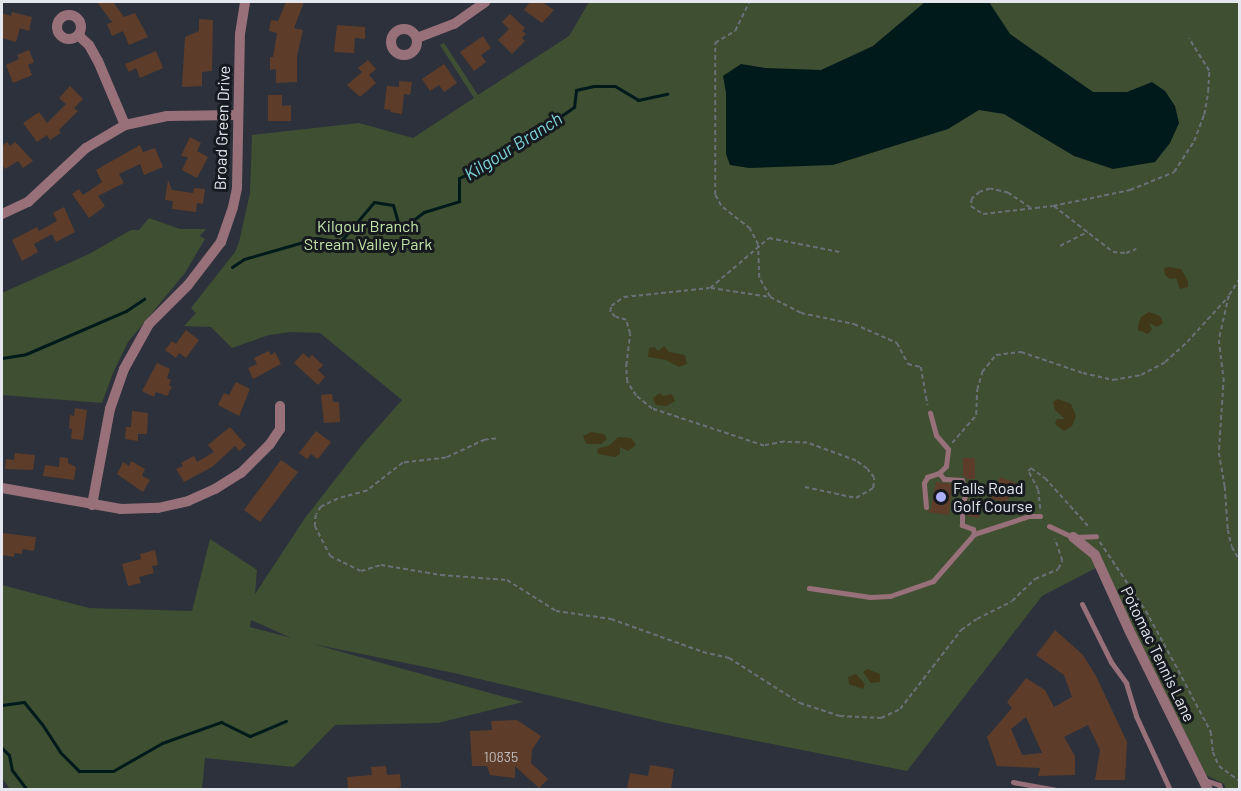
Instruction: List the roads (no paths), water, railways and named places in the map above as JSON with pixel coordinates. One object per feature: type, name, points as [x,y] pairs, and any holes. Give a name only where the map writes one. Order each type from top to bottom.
[{"type":"street","name":"Broad Green Drive","points":[[92,505],[110,409],[124,369],[149,324],[188,285],[221,242],[237,188],[240,34],[245,2]]},
{"type":"street","points":[[417,38],[454,24],[485,2]]},
{"type":"street","points":[[79,36],[89,45],[98,61],[125,125]]},
{"type":"street","points":[[2,214],[28,202],[86,148],[125,125],[167,116],[237,115]]},
{"type":"street","points":[[2,488],[121,509],[158,508],[188,501],[215,489],[241,473],[270,444],[280,429],[280,406]]},
{"type":"street","name":"Potomac Tennis Lane","points":[[1073,537],[1095,555],[1208,789]]},
{"type":"lane","points":[[926,507],[924,483],[927,477],[939,473],[946,466],[948,449],[936,435],[930,413]]},
{"type":"lane","points":[[939,473],[944,479],[962,480],[965,495],[962,525],[973,529],[974,534]]},
{"type":"lane","points":[[809,588],[870,597],[908,592],[933,580],[974,534],[1029,516],[1040,516]]},
{"type":"lane","points":[[1049,526],[1073,537],[1096,536]]},
{"type":"lane","points":[[1082,604],[1111,662],[1126,683],[1136,716],[1170,789]]},
{"type":"lane","points":[[1202,779],[1219,785],[1221,789]]},
{"type":"lane","points":[[1013,782],[1056,789]]},
{"type":"waterway","name":"Kilgour Branch","points":[[232,267],[244,259],[317,238],[340,242],[374,202],[393,205],[400,230],[424,212],[459,201],[459,178],[498,160],[574,107],[576,90],[594,86],[615,86],[638,100],[667,94]]},
{"type":"waterway","name":"Kilgour Branch","points":[[2,358],[26,354],[126,311],[144,299]]},
{"type":"waterway","points":[[2,705],[24,702],[60,752],[79,771],[113,771],[162,743],[221,722],[250,736],[286,721]]},
{"type":"waterway","points":[[2,748],[9,755],[12,770],[27,790]]},
{"type":"place","name":"Falls Road Golf Course","points":[[941,497]]},
{"type":"park label","name":"Kilgour Branch Stream Valley Park","points":[[368,235]]}]
